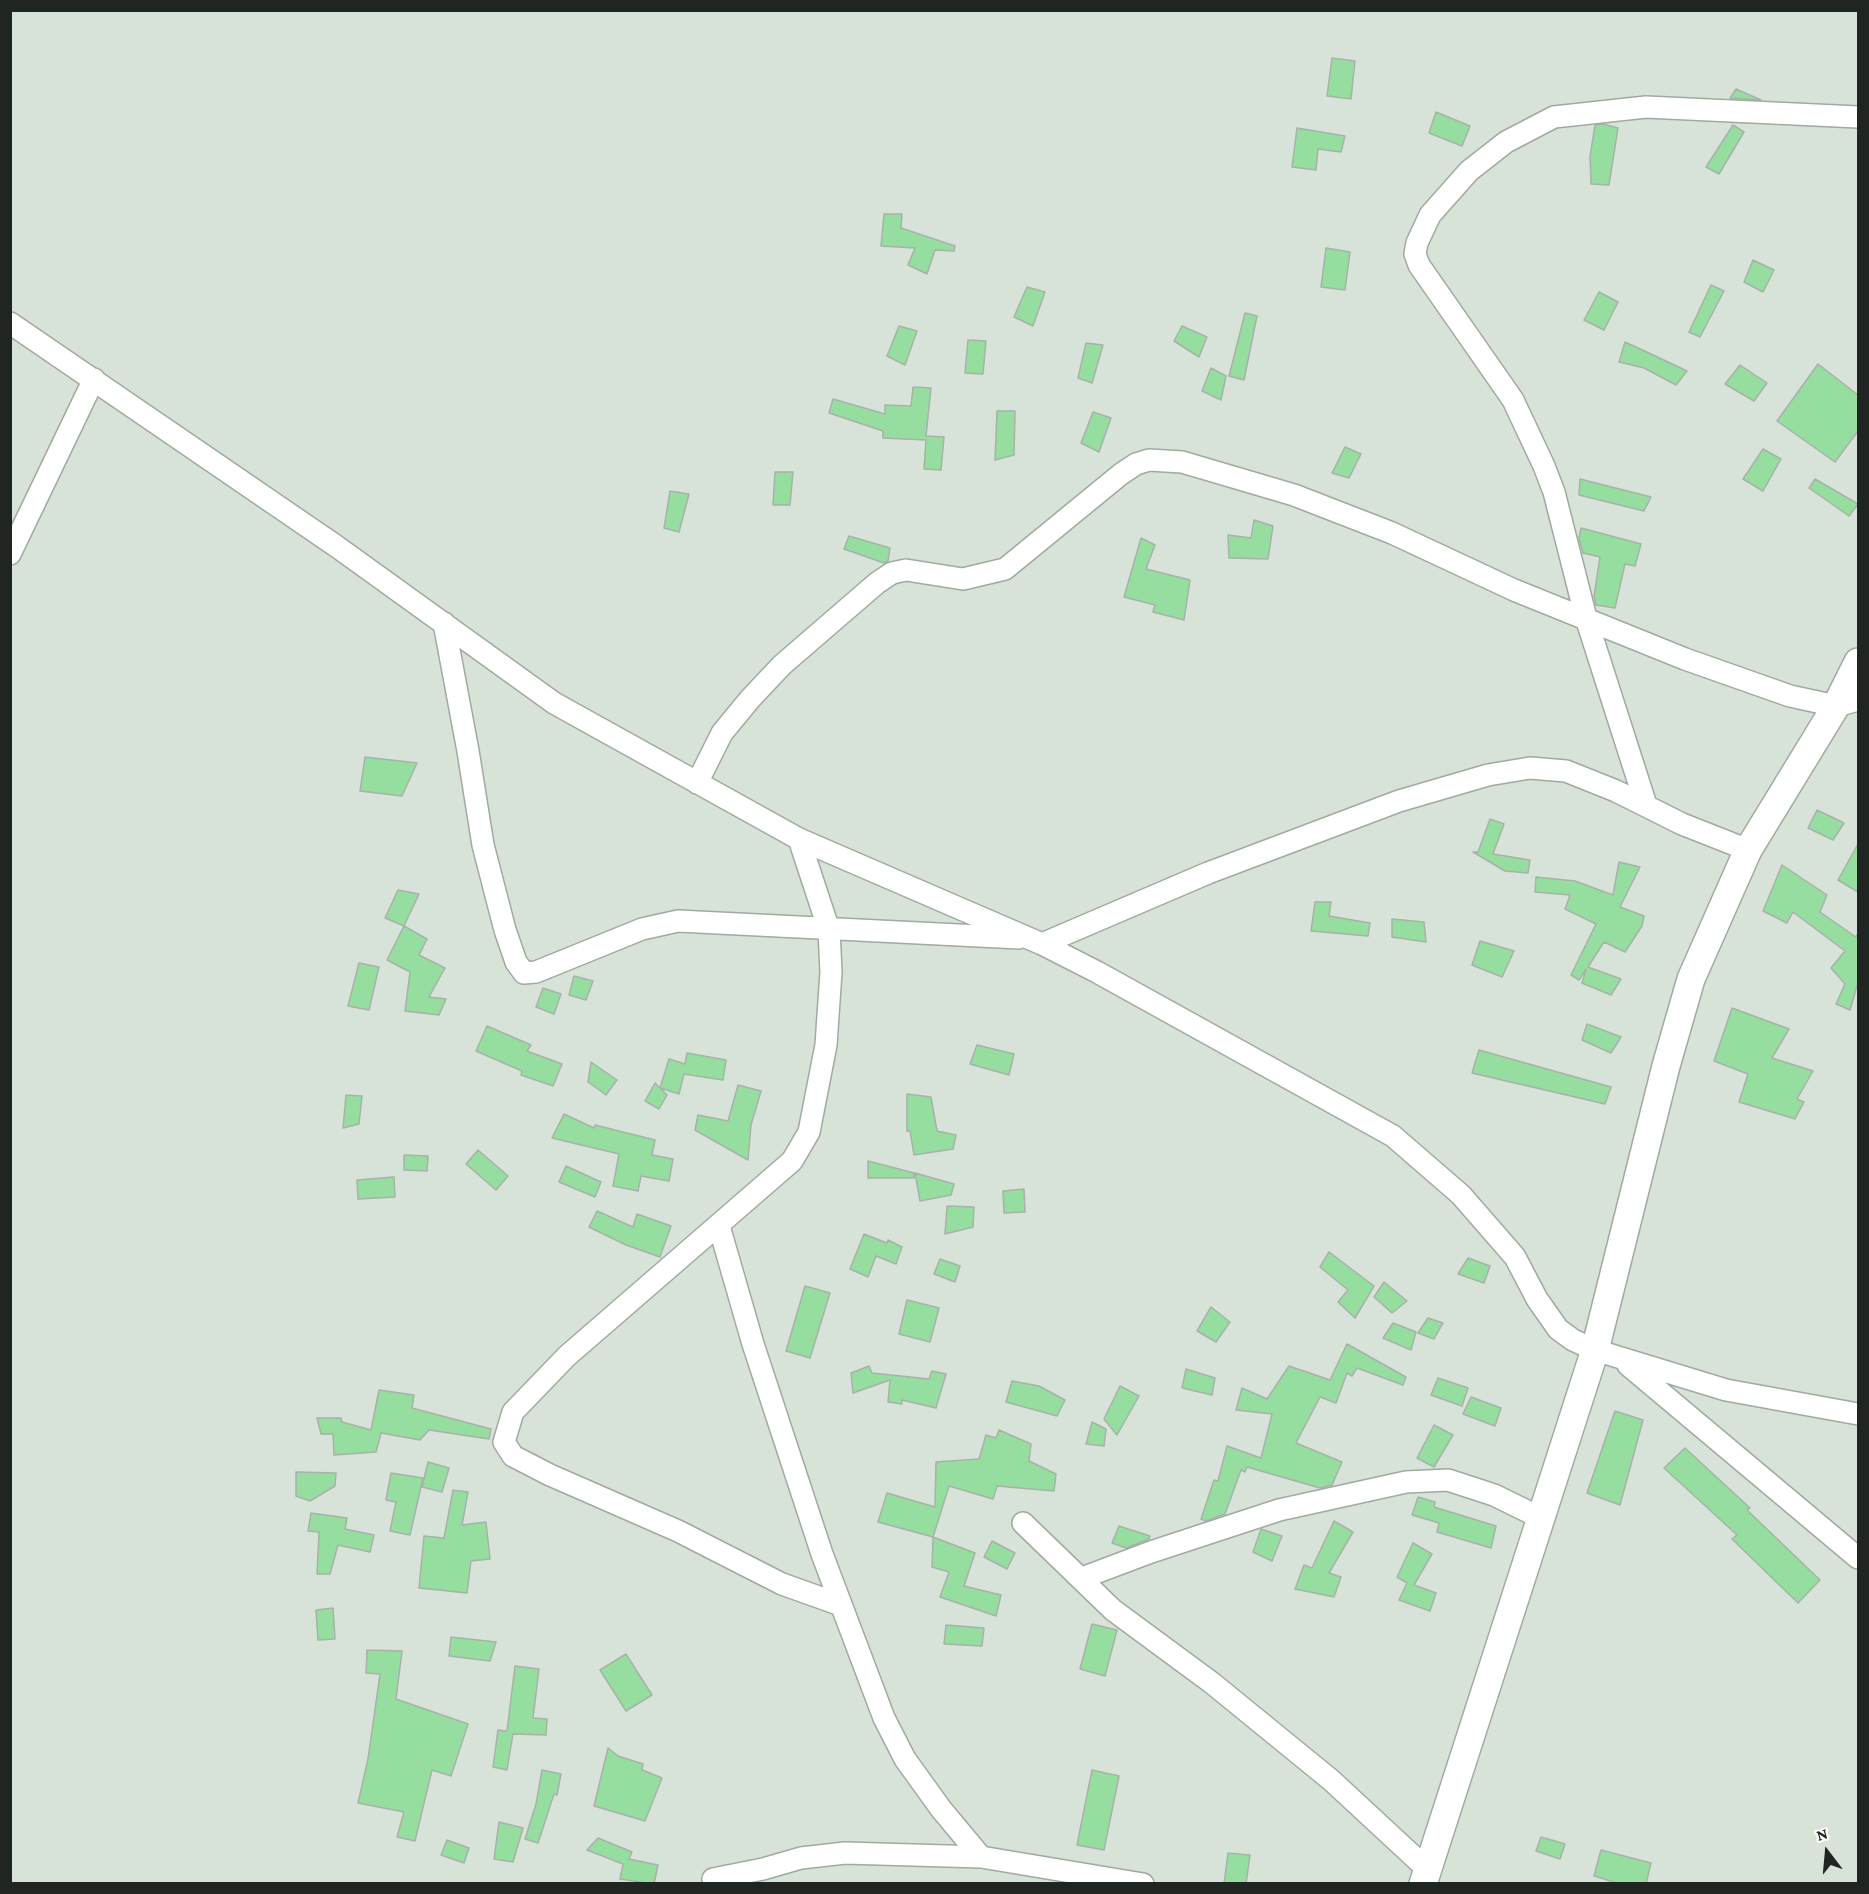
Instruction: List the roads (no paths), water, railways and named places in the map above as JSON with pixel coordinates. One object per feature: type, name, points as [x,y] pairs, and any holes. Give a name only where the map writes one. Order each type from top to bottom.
[{"type":"main road","points":[[1425,1876],[1541,1518],[1608,1354],[1666,1066],[1691,979],[1748,850],[1847,703],[1858,662]]},
{"type":"street","points":[[1646,805],[1586,618],[1554,492],[1513,400],[1419,265],[1415,254],[1417,243],[1430,215],[1469,171],[1496,149],[1530,128],[1554,117],[1646,107],[1858,117]]},
{"type":"street","points":[[10,323],[336,546],[554,703],[799,840],[1035,941],[1393,1136],[1461,1195],[1515,1257],[1537,1299],[1558,1329],[1573,1340],[1608,1354],[1726,1390],[1858,1414]]},
{"type":"street","points":[[10,554],[94,379]]},
{"type":"street","points":[[697,783],[722,733],[750,699],[782,665],[877,583],[892,573],[906,570],[963,579],[1005,569],[1106,486],[1136,464],[1149,460],[1182,462],[1294,495],[1392,533],[1514,590],[1685,659],[1790,696],[1847,703]]},
{"type":"street","points":[[444,623],[483,845],[505,930],[516,962],[524,973],[536,972],[642,929],[678,921],[701,920],[828,930],[1035,941],[1399,801],[1488,775],[1530,768],[1566,771],[1646,805],[1682,824],[1748,850]]},
{"type":"street","points":[[799,840],[828,930],[831,972],[826,1045],[809,1132],[792,1161],[567,1356],[513,1412],[504,1442],[513,1456],[550,1475],[678,1532],[782,1584],[842,1605]]},
{"type":"street","points":[[719,1226],[753,1344],[822,1554],[884,1718],[905,1759],[941,1809],[981,1857]]},
{"type":"street","points":[[1608,1354],[1858,1558]]},
{"type":"street","points":[[1082,1578],[1151,1552],[1279,1510],[1406,1482],[1448,1480],[1494,1495],[1541,1518]]},
{"type":"street","points":[[1023,1523],[1113,1610],[1212,1683],[1331,1780],[1425,1876]]},
{"type":"street","points":[[713,1879],[763,1869],[801,1858],[845,1853],[981,1857],[1143,1884]]}]
